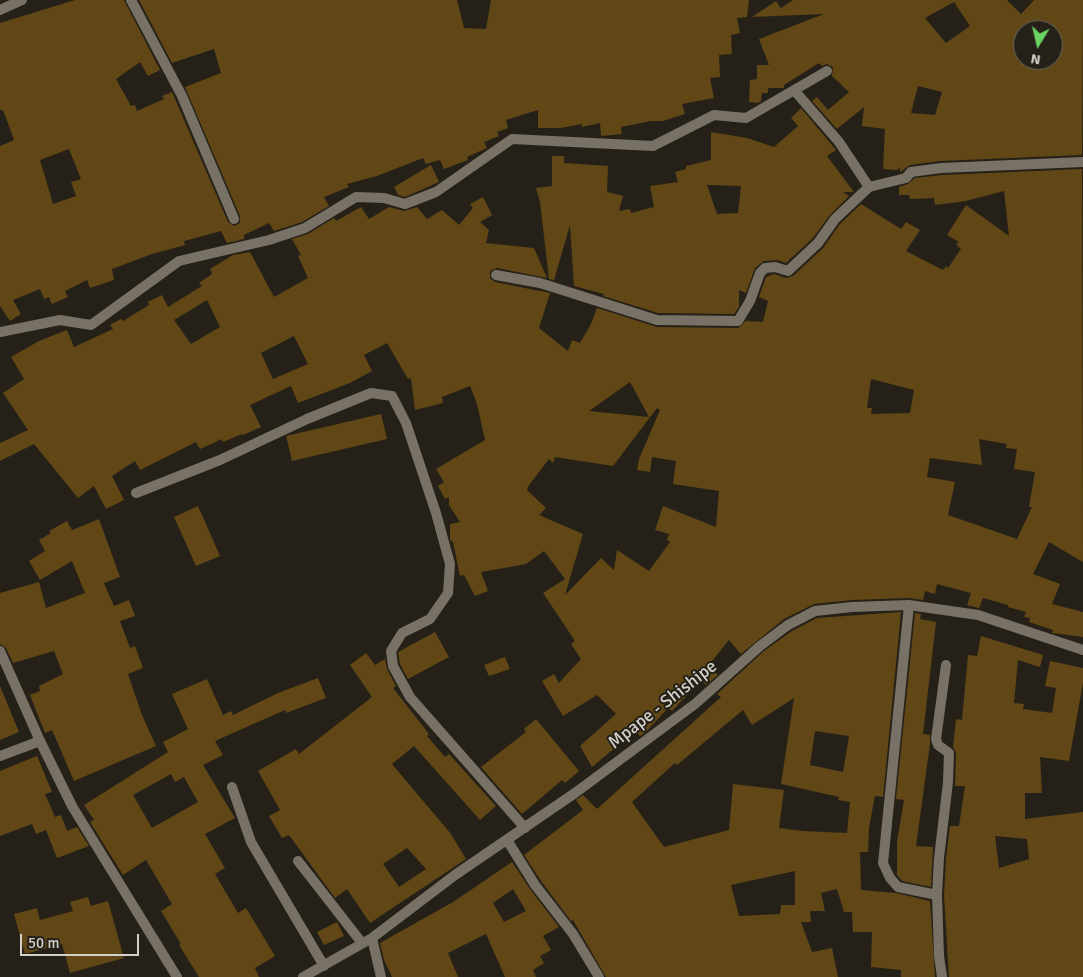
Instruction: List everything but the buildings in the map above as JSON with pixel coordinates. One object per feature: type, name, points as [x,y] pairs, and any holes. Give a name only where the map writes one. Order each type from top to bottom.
[{"type":"street","points":[[0,10],[22,0]]},
{"type":"street","points":[[131,0],[182,96],[234,219]]},
{"type":"street","points":[[0,332],[60,320],[91,325],[179,261],[269,240],[305,228],[356,197],[384,198],[405,204],[436,192],[512,139],[654,146],[714,115],[746,118],[827,71]]},
{"type":"street","points":[[794,90],[839,142],[869,187]]},
{"type":"street","points":[[496,275],[540,283],[657,320],[738,321],[750,301],[760,273],[765,268],[775,267],[788,271],[818,243],[835,219],[869,187],[906,178],[911,172],[941,168],[1083,162]]},
{"type":"street","points":[[136,493],[220,460],[307,418],[371,393],[392,396],[406,423],[436,513],[450,564],[448,593],[430,619],[402,633],[391,652],[392,666],[410,697],[525,828]]},
{"type":"street","points":[[909,605],[883,863],[890,878],[898,887],[937,895]]},
{"type":"street","name":"Mpape - Shishipe","points":[[303,977],[372,938],[455,875],[575,793],[695,704],[760,646],[788,625],[815,611],[852,607],[909,605],[978,615],[1083,650]]},
{"type":"street","points":[[0,652],[72,806],[177,977]]},
{"type":"street","points":[[942,977],[939,956],[937,895],[949,753],[938,745],[936,739],[946,665]]},
{"type":"street","points":[[0,756],[40,741]]},
{"type":"street","points":[[232,787],[251,842],[324,966]]},
{"type":"street","points":[[507,840],[535,885],[569,928],[599,977]]},
{"type":"street","points":[[298,861],[362,943]]},
{"type":"street","points":[[372,938],[382,977]]}]
